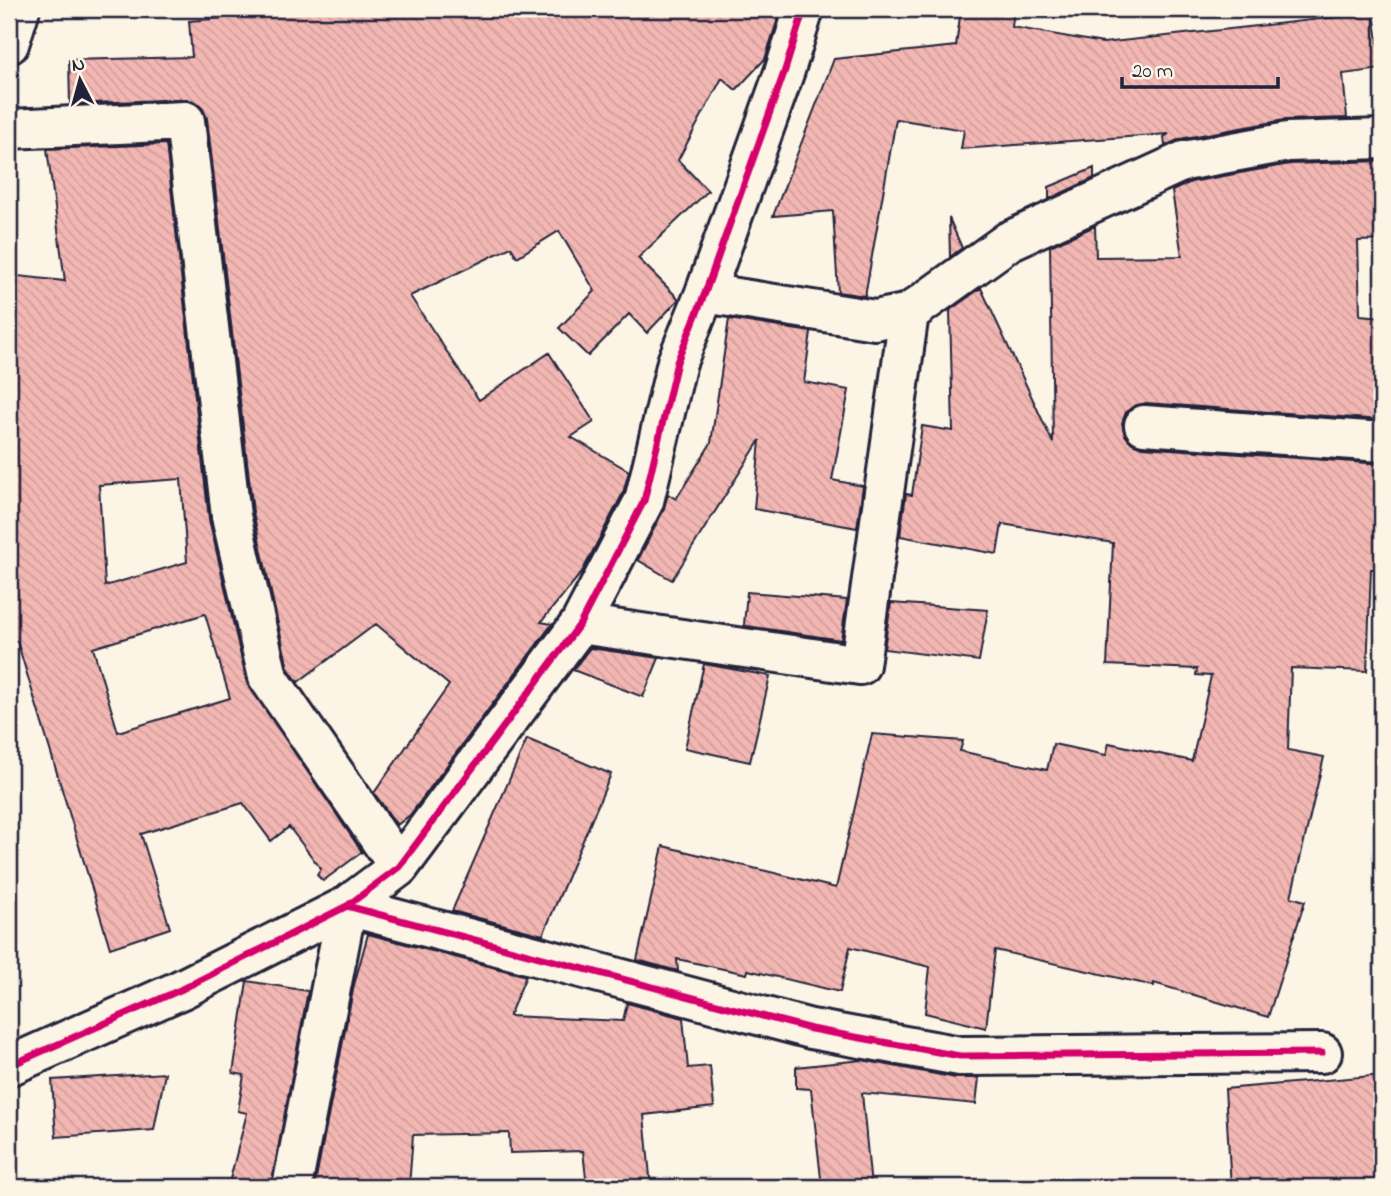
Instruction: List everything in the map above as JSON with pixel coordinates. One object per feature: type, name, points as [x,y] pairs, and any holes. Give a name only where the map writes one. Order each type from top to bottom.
[{"type":"street","points":[[9,44],[20,9]]},
{"type":"street","points":[[9,1066],[180,990],[347,906],[399,867],[580,624],[644,501],[677,362],[705,293],[785,71],[804,9]]},
{"type":"street","points":[[9,128],[185,121],[230,516],[268,677],[399,867]]},
{"type":"street","points":[[705,293],[875,320],[909,313],[1009,241],[1184,161],[1288,142],[1382,139]]},
{"type":"street","points":[[580,624],[860,665],[909,313]]},
{"type":"street","points":[[1144,425],[1382,442]]},
{"type":"street","points":[[347,906],[811,1029],[960,1056],[1322,1053]]},
{"type":"street","points":[[292,1187],[347,906]]},
{"type":"building","points":[[222,9],[781,9],[765,59],[736,90],[722,78],[678,160],[708,191],[638,258],[679,299],[647,333],[629,314],[588,356],[559,328],[595,291],[559,231],[517,257],[511,247],[410,296],[479,400],[549,353],[594,422],[571,437],[629,471],[623,493],[582,572],[541,622],[552,624],[410,815],[397,825],[374,793],[449,685],[376,624],[298,682],[288,668],[253,512],[207,118],[203,109],[195,102],[184,99],[70,104],[69,60],[192,57],[189,21],[223,18]]},
{"type":"building","points":[[961,9],[1014,9],[1012,27],[1103,43],[1374,13],[1382,69],[1343,74],[1347,118],[1284,120],[1180,139],[1165,146],[1164,137],[1169,134],[961,149],[964,130],[896,119],[865,296],[838,292],[833,211],[773,216],[834,59],[956,46]]},
{"type":"building","points":[[166,144],[209,519],[247,682],[362,852],[323,881],[317,875],[321,869],[289,827],[271,841],[243,803],[141,834],[170,928],[110,948],[17,641],[9,643],[9,275],[65,281],[47,149]],"holes":[[[181,479],[187,562],[105,586],[99,485]],[[205,614],[230,698],[118,732],[93,648]]]},
{"type":"building","points":[[1382,161],[1382,240],[1358,241],[1360,315],[1382,317],[1382,420],[1146,403],[1134,406],[1126,412],[1122,423],[1125,435],[1132,443],[1142,447],[1382,464],[1382,569],[1371,569],[1367,671],[1291,668],[1288,750],[1324,757],[1291,897],[1305,901],[1268,1017],[1154,983],[1154,986],[995,950],[986,1028],[925,1013],[930,967],[850,947],[840,992],[748,970],[747,974],[677,959],[678,971],[637,960],[663,846],[836,888],[872,734],[963,741],[960,751],[1047,770],[1053,744],[1106,755],[1109,743],[1192,761],[1211,676],[1196,675],[1197,669],[1107,665],[1113,543],[1002,524],[997,554],[900,536],[906,494],[912,495],[922,426],[953,431],[950,310],[981,288],[1053,443],[1050,246],[1095,226],[1096,257],[1182,256],[1172,191],[1191,182],[1290,164]]},
{"type":"building","points":[[1094,168],[1094,178],[1049,199],[1049,187]]},
{"type":"building","points":[[949,218],[962,248],[950,257]]},
{"type":"building","points":[[729,319],[811,332],[804,382],[849,390],[832,480],[863,486],[857,528],[754,509],[760,440],[672,580],[638,560],[663,511],[668,494],[676,499],[711,443]]},
{"type":"building","points":[[747,592],[847,600],[841,640],[744,625]]},
{"type":"building","points":[[891,603],[988,610],[979,661],[884,649]]},
{"type":"building","points":[[590,648],[659,658],[643,697],[573,670]]},
{"type":"building","points":[[704,664],[770,676],[750,762],[685,748]]},
{"type":"building","points":[[527,739],[611,774],[543,935],[452,911]]},
{"type":"building","points":[[368,934],[526,976],[509,1016],[623,1021],[627,1003],[683,1018],[688,1068],[710,1066],[714,1107],[644,1115],[651,1187],[587,1187],[583,1151],[510,1153],[509,1133],[413,1135],[409,1187],[315,1183],[354,985]]},
{"type":"building","points":[[247,981],[308,991],[271,1187],[228,1187],[247,1113],[238,1111],[244,1075],[233,1073]]},
{"type":"building","points":[[862,1060],[956,1078],[979,1078],[976,1104],[862,1093],[871,1187],[822,1187],[811,1089],[796,1088],[796,1067]]},
{"type":"building","points":[[165,1073],[154,1130],[56,1137],[52,1080]]},
{"type":"building","points":[[1382,1075],[1382,1187],[1231,1187],[1225,1089]]},
{"type":"cycle path","points":[[9,1066],[180,990],[347,906],[399,867],[580,624],[644,501],[677,362],[705,293],[785,70],[804,9]]},
{"type":"cycle path","points":[[347,906],[811,1029],[960,1056],[1322,1053]]}]
